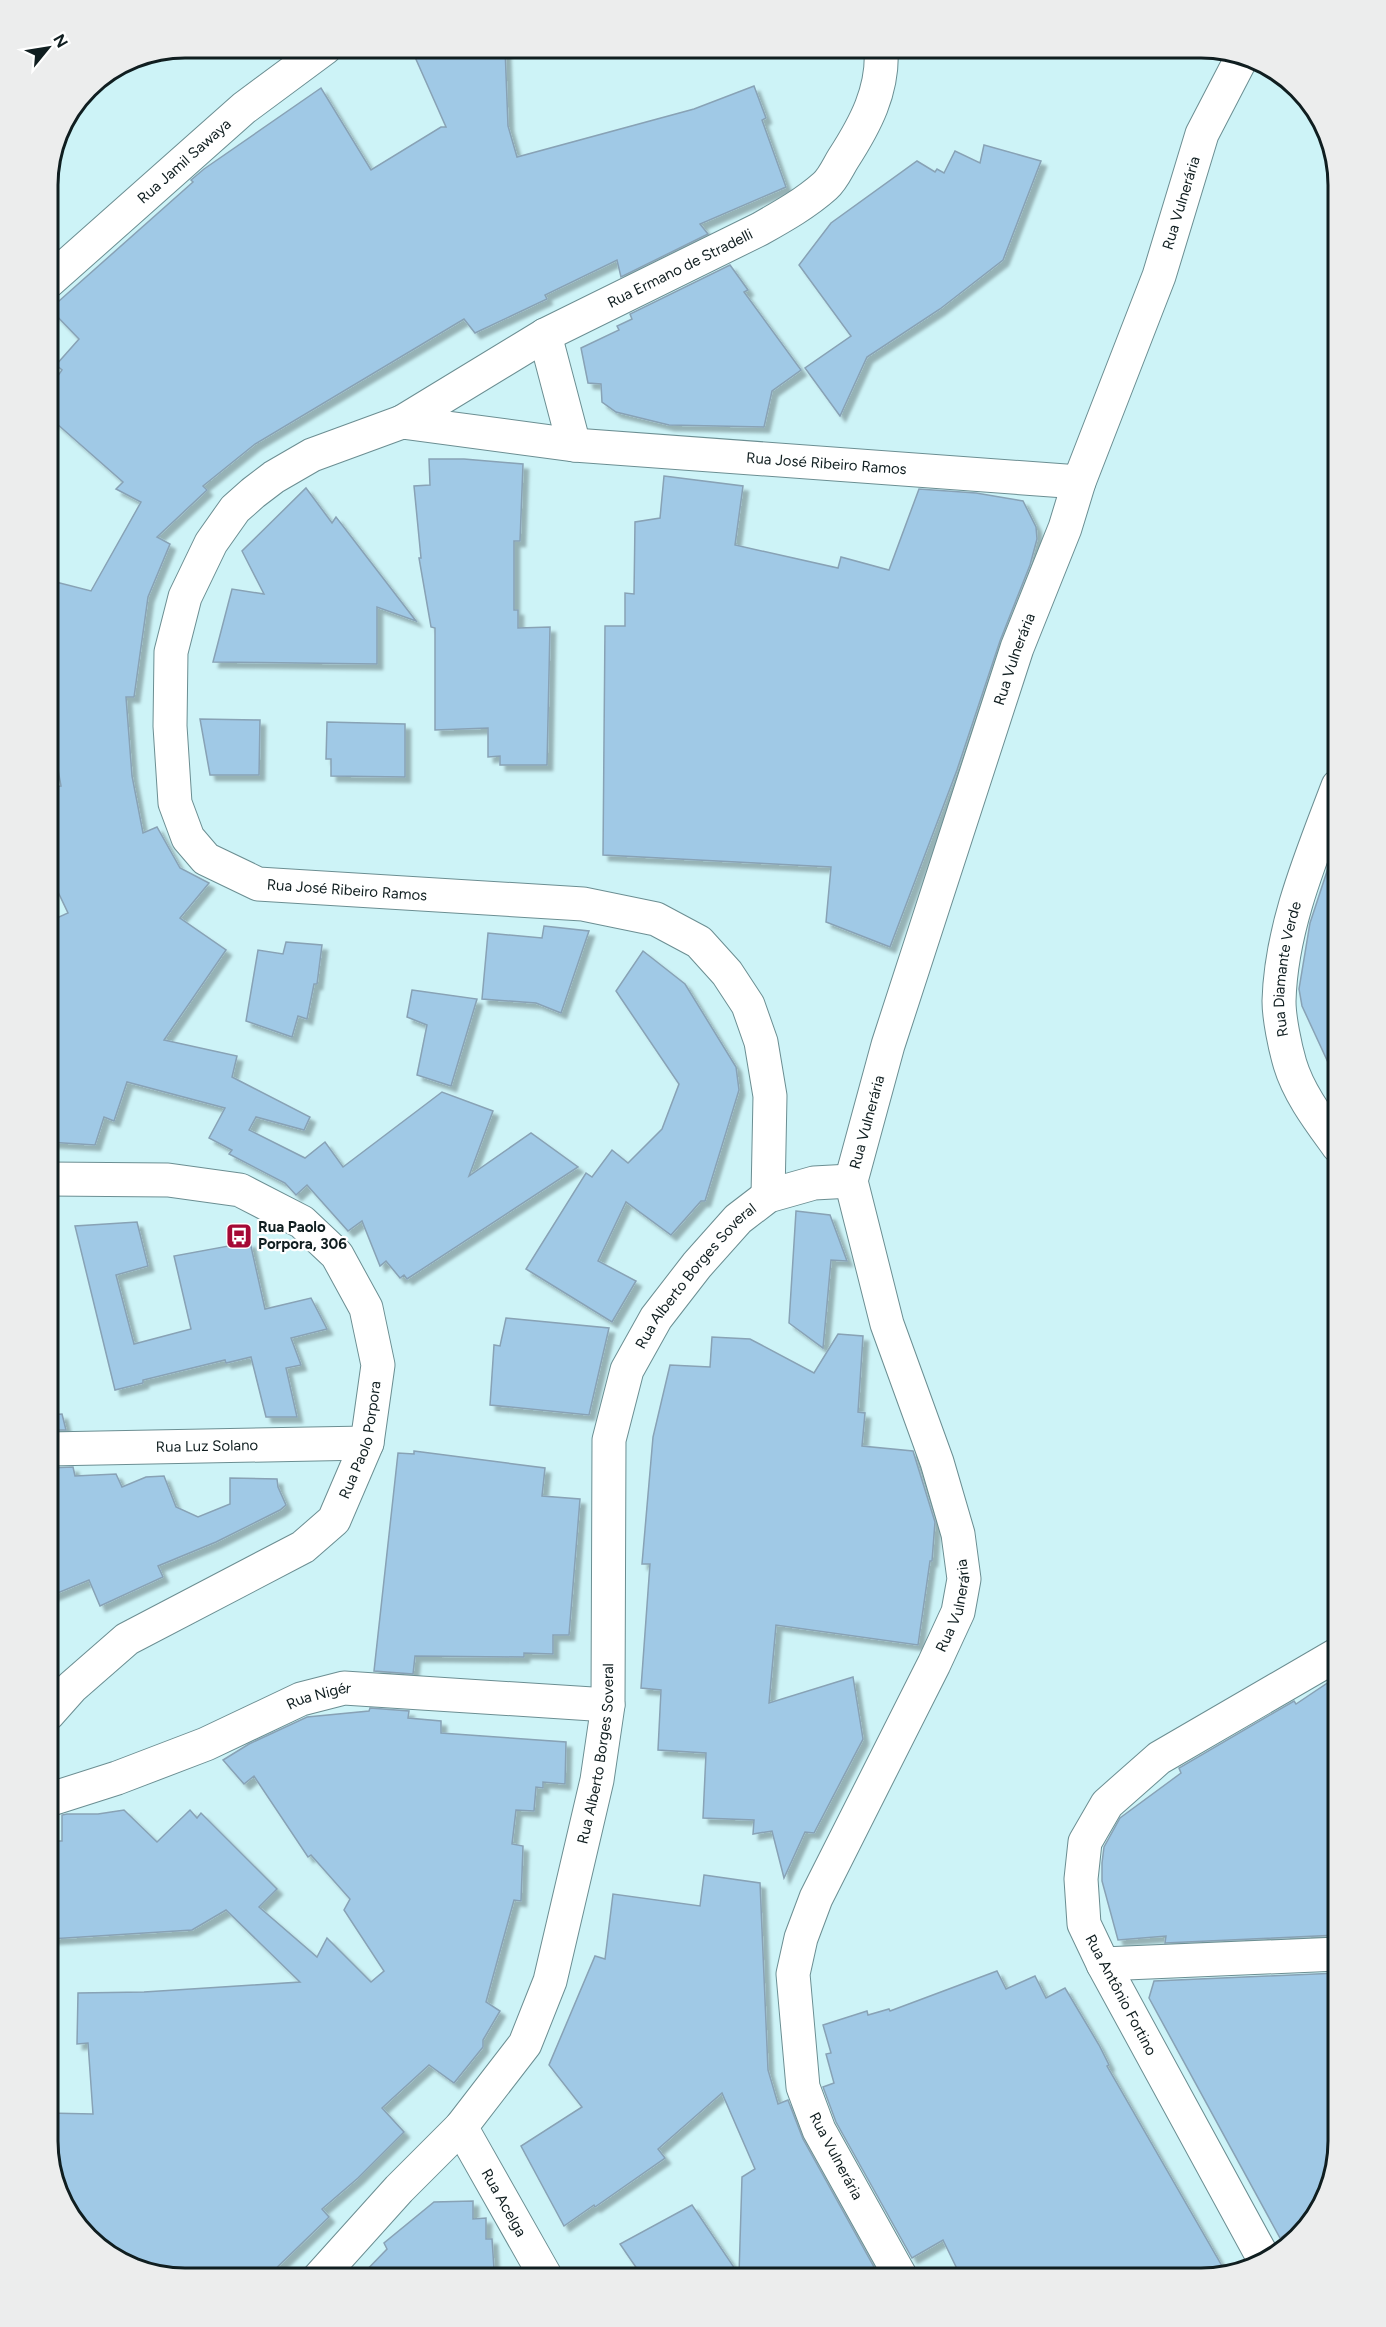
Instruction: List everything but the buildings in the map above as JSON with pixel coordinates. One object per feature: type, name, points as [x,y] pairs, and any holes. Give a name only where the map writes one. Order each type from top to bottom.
[{"type":"street","name":"Rua Jamil Sawaya","points":[[59,272],[244,108],[311,58]]},
{"type":"street","name":"Rua Ermano de Stradelli","points":[[402,422],[545,335],[760,229],[793,210],[827,184],[858,135],[877,95],[882,59]]},
{"type":"street","name":"Rua Vulnerária","points":[[896,2268],[813,2116],[803,2087],[793,1974],[801,1938],[816,1898],[934,1664],[958,1612],[964,1578],[958,1534],[937,1462],[887,1324],[851,1181],[888,1045],[1013,659],[1065,528],[1079,482],[1160,276],[1202,134],[1238,64]]},
{"type":"street","points":[[545,335],[574,445]]},
{"type":"street","name":"Rua José Ribeiro Ramos","points":[[768,1196],[770,1096],[761,1042],[748,1005],[727,974],[699,942],[656,919],[583,904],[258,884],[206,859],[189,838],[175,803],[170,726],[171,652],[185,597],[211,543],[235,509],[274,477],[312,454],[402,422],[574,445],[1079,482]]},
{"type":"street","name":"Rua Diamante Verde","points":[[1328,812],[1314,848],[1284,946],[1279,1003],[1290,1065],[1308,1104],[1328,1132]]},
{"type":"street","name":"Rua Paolo Porpora","points":[[58,1179],[168,1180],[240,1190],[302,1221],[337,1255],[366,1308],[378,1365],[367,1443],[334,1520],[319,1536],[303,1547],[127,1639],[72,1687],[58,1702]]},
{"type":"street","points":[[768,1196],[814,1183],[851,1181]]},
{"type":"street","name":"Rua Alberto Borges Soveral","points":[[328,2268],[399,2189],[461,2127],[525,2044],[550,1981],[597,1780],[608,1705],[609,1440],[627,1370],[656,1318],[697,1264],[738,1219],[768,1196]]},
{"type":"street","name":"Rua Luz Solano","points":[[58,1449],[367,1443]]},
{"type":"street","name":"Rua Antônio Fortino","points":[[1261,2253],[1103,1964],[1084,1924],[1081,1879],[1085,1842],[1107,1804],[1159,1758],[1328,1660]]},
{"type":"street","name":"Rua Nigér","points":[[58,1797],[117,1778],[206,1744],[301,1700],[344,1688],[608,1705]]},
{"type":"street","points":[[1103,1964],[1328,1954]]},
{"type":"street","name":"Rua Acelga","points":[[461,2127],[541,2268]]},
{"type":"place","name":"Rua Paolo Porpora, 306","points":[[239,1236]]}]
